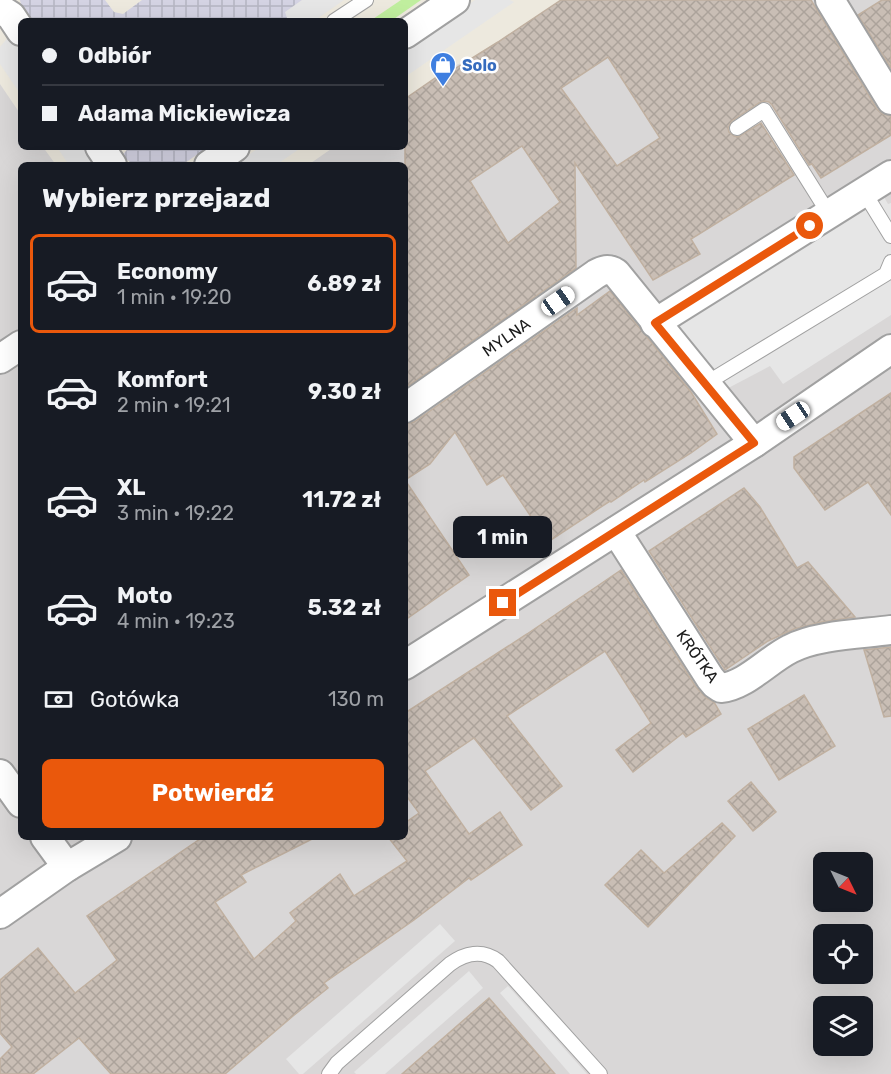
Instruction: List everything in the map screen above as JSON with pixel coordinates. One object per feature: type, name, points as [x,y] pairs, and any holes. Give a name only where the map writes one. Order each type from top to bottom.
[{"type":"street","points":[[408,32],[455,0]]},
{"type":"street","points":[[831,0],[891,100]]},
{"type":"street","points":[[0,9],[10,16],[18,27]]},
{"type":"street","points":[[212,162],[230,150]]},
{"type":"street","points":[[655,323],[891,175]]},
{"type":"street","name":"MYLNA","points":[[408,406],[603,270],[610,270],[616,273],[754,443]]},
{"type":"street","points":[[0,359],[18,347]]},
{"type":"street","points":[[408,661],[754,443],[891,349]]},
{"type":"street","name":"KRÓTKA","points":[[616,531],[710,678],[721,688],[735,685],[800,644],[825,638],[891,630]]},
{"type":"street","points":[[0,774],[18,799]]},
{"type":"street","points":[[47,840],[67,867]]},
{"type":"street","points":[[0,914],[67,867],[112,840]]},
{"type":"lane","points":[[339,18],[366,0]]},
{"type":"lane","points":[[737,128],[764,110],[830,214]]},
{"type":"lane","points":[[864,192],[891,236]]},
{"type":"lane","points":[[705,384],[886,274],[891,262]]},
{"type":"lane","points":[[329,1074],[337,1063],[450,964],[476,953],[486,954],[498,961],[600,1074]]},
{"type":"shaded area","points":[[20,0],[105,0],[114,12],[123,14],[142,0],[302,0],[285,12],[287,18],[28,18],[22,9]]},
{"type":"shaded area","points":[[302,0],[344,0],[318,18],[287,18],[284,12]]},
{"type":"shaded area","points":[[475,0],[514,2],[408,75],[408,46]]},
{"type":"shaded area","points":[[562,0],[891,0],[891,1074],[0,1074],[0,84],[18,111],[18,150],[45,150],[54,162],[18,162],[18,840],[408,840],[408,162],[312,162],[330,150],[408,150],[408,97],[451,67],[469,60]]},
{"type":"shaded area","points":[[10,35],[18,47],[18,91],[0,64],[0,47]]},
{"type":"shaded area","points":[[59,150],[89,150],[97,162],[67,162]]},
{"type":"shaded area","points":[[127,150],[204,150],[186,162],[130,162],[122,156]]},
{"type":"shaded area","points":[[256,150],[298,150],[280,162],[238,162]]},
{"type":"shaded area","points":[[871,174],[888,204],[891,203],[891,315],[783,384],[770,366],[707,401],[667,301]]},
{"type":"shaded area","points":[[440,924],[455,941],[303,1074],[299,1074],[286,1059]]},
{"type":"shaded area","points":[[469,971],[483,988],[385,1074],[356,1074],[354,1072]]},
{"type":"shaded area","points":[[508,986],[587,1074],[570,1074],[500,993]]},
{"type":"green space","points":[[401,0],[421,0],[395,18],[374,18]]},
{"type":"building","points":[[561,0],[811,0],[877,109],[891,116],[891,135],[821,178],[812,164],[809,165],[772,105],[764,101],[759,103],[732,121],[728,128],[729,132],[738,137],[761,123],[794,175],[691,239],[700,254],[653,280],[575,163],[576,268],[408,386],[408,162],[405,162],[405,150],[408,150],[408,97],[451,67],[453,70]],"holes":[[[608,57],[660,138],[617,166],[561,88]],[[522,146],[560,202],[508,243],[470,181]]]},
{"type":"building","points":[[882,0],[891,0],[891,68],[858,15]]},
{"type":"building","points":[[610,291],[691,392],[717,434],[691,453],[610,501],[548,542],[503,475],[487,485],[455,432],[430,464],[408,478],[408,423],[414,422],[577,308],[577,315]]},
{"type":"building","points":[[891,393],[891,515],[868,482],[825,510],[794,468],[794,457]]},
{"type":"building","points":[[408,484],[469,575],[408,618]]},
{"type":"building","points":[[744,488],[760,507],[797,568],[808,562],[855,617],[794,629],[768,641],[725,670],[649,551]]},
{"type":"building","points":[[621,570],[696,687],[706,698],[714,702],[721,714],[686,737],[683,733],[633,772],[616,750],[651,723],[605,651],[507,716],[562,786],[531,810],[474,738],[425,771],[469,834],[500,812],[522,845],[471,880],[469,878],[324,983],[328,988],[225,1074],[111,1074],[79,1038],[33,1074],[0,1074],[0,1059],[12,1047],[0,1033],[0,980],[38,948],[75,993],[117,960],[87,916],[199,840],[310,840],[241,875],[246,882],[215,902],[254,959],[296,921],[290,913],[340,874],[354,896],[407,861],[390,840],[408,840],[408,821],[419,813],[408,798],[408,711]]},
{"type":"building","points":[[891,647],[891,716],[884,717],[864,650]]},
{"type":"building","points":[[804,695],[835,746],[779,780],[748,729]]},
{"type":"building","points":[[751,782],[776,812],[753,831],[728,801]]},
{"type":"building","points":[[722,823],[735,836],[648,927],[605,885],[641,850],[664,873]]},
{"type":"building","points":[[489,998],[555,1074],[402,1074]]},
{"type":"place","name":"Solo","points":[[443,88]]},
{"type":"route","points":[[503,603],[754,443],[655,323],[810,226]]}]
